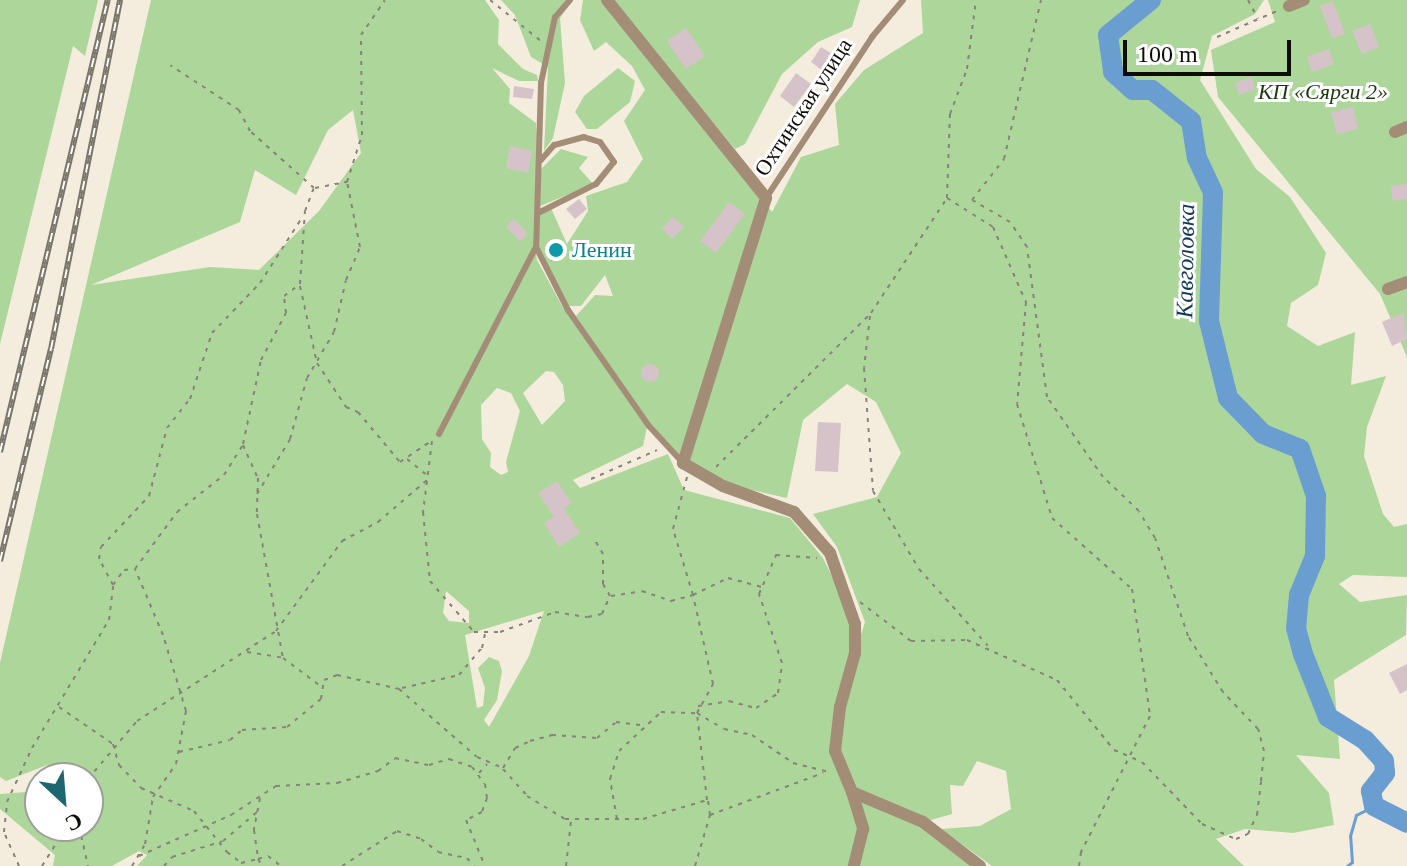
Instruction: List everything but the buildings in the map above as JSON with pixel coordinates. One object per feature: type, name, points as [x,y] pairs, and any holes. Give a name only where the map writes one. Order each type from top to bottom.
[{"type":"street","points":[[607,0],[766,198],[688,465],[706,476],[794,512],[837,568],[848,596],[855,653],[840,707],[835,751],[863,829],[854,866]]},
{"type":"street","points":[[1289,6],[1304,0]]},
{"type":"street","points":[[1388,289],[1407,282]]},
{"type":"street","points":[[852,792],[923,822],[980,866]]},
{"type":"lane","points":[[436,437],[536,247],[541,83],[555,17],[570,0]]},
{"type":"lane","name":"Охтинская улица","points":[[766,198],[872,37],[903,0]]},
{"type":"lane","points":[[538,213],[596,184],[614,162],[600,142],[584,137],[554,145],[541,160]]},
{"type":"lane","points":[[536,247],[568,310],[664,444],[688,465]]},
{"type":"path","points":[[257,494],[290,439],[307,378],[334,332],[360,247],[347,182],[362,135],[361,35],[385,0]]},
{"type":"path","points":[[490,0],[548,45]]},
{"type":"path","points":[[706,476],[871,313],[947,198],[950,114],[967,69],[976,0]]},
{"type":"path","points":[[871,313],[864,368],[873,491],[919,569],[1003,660],[1031,665],[1057,680],[1114,750],[1142,762],[1202,824],[1236,839],[1248,834],[1257,815],[1264,751],[1258,729],[1223,692],[1188,636],[1155,538],[1139,511],[1103,477],[1047,397],[1027,247],[1010,222],[972,200],[1004,159],[1041,0]]},
{"type":"path","points":[[1248,0],[1258,19]]},
{"type":"path","points":[[1217,37],[1289,6]]},
{"type":"path","points":[[170,65],[239,110],[250,131],[314,188]]},
{"type":"path","points":[[314,188],[347,182]]},
{"type":"path","points":[[113,585],[99,559],[101,547],[149,496],[167,428],[190,399],[212,333],[269,272],[305,211],[314,188]]},
{"type":"path","points":[[947,198],[993,227],[1026,302],[1017,404],[1052,518],[1132,589],[1150,716],[1081,852],[1079,866]]},
{"type":"path","points":[[305,211],[300,284],[317,363],[346,407],[358,412],[400,462],[436,437]]},
{"type":"path","points":[[19,866],[4,832],[7,802],[58,706],[109,620],[113,585],[124,570],[135,569],[177,512],[224,475],[243,444],[261,360],[286,313],[284,296],[300,284]]},
{"type":"path","points":[[436,437],[423,512],[430,581],[467,628],[485,632],[512,629],[555,612],[588,617],[602,614],[610,596]]},
{"type":"path","points":[[243,444],[258,478],[257,494],[276,631],[283,658]]},
{"type":"path","points":[[591,479],[664,444]]},
{"type":"path","points":[[406,458],[427,478]]},
{"type":"path","points":[[688,465],[673,529],[693,595],[713,684],[697,707],[710,815],[695,866]]},
{"type":"path","points":[[100,762],[113,744],[183,690],[276,631],[342,541],[378,522],[427,478]]},
{"type":"path","points":[[595,540],[603,554],[603,584],[610,596]]},
{"type":"path","points":[[697,707],[729,701],[756,708],[778,693],[782,663],[762,608],[762,587],[769,564],[786,552],[813,555],[837,568]]},
{"type":"path","points":[[132,866],[153,815],[155,793],[176,764],[186,711],[183,690],[135,569]]},
{"type":"path","points":[[610,596],[642,591],[671,601],[693,595],[728,578],[762,587]]},
{"type":"path","points":[[848,596],[911,641],[967,640],[989,647]]},
{"type":"path","points":[[320,686],[337,675],[399,689],[459,675],[482,648],[485,632]]},
{"type":"path","points":[[177,753],[230,740],[242,730],[287,727],[321,699],[320,686],[283,658],[246,652]]},
{"type":"path","points":[[399,689],[487,764],[503,768],[527,796],[571,819],[617,820],[663,815],[707,800]]},
{"type":"path","points":[[58,706],[70,720],[113,744],[124,772],[155,793],[194,811],[246,866]]},
{"type":"path","points":[[617,820],[610,779],[619,751],[642,725],[661,712],[697,713],[717,726],[752,735],[793,763],[823,773]]},
{"type":"path","points":[[503,768],[515,748],[530,741],[552,735],[597,738],[616,722],[642,725]]},
{"type":"path","points":[[138,857],[288,782],[337,783],[378,771],[395,758],[429,765],[449,759],[478,774],[487,798],[482,812],[466,820],[485,866]]},
{"type":"path","points":[[478,774],[487,764]]},
{"type":"path","points":[[710,815],[833,771]]},
{"type":"path","points":[[262,796],[257,812],[258,859],[262,866]]},
{"type":"path","points":[[164,866],[172,857],[223,841],[257,812]]},
{"type":"path","points":[[566,866],[571,819]]},
{"type":"path","points":[[342,866],[397,831],[421,839],[438,852],[467,858],[474,866]]},
{"type":"path","points":[[42,866],[57,842]]},
{"type":"path","points":[[83,842],[88,866]]},
{"type":"path","points":[[241,863],[268,856],[281,866]]},
{"type":"green space","points":[[0,0],[98,0],[85,56],[73,46],[0,344]]},
{"type":"green space","points":[[151,0],[485,0],[499,20],[498,44],[523,69],[537,75],[538,81],[519,81],[492,68],[510,89],[509,103],[536,123],[539,171],[561,149],[588,157],[579,168],[593,184],[538,207],[534,241],[537,260],[562,306],[647,427],[643,446],[573,480],[580,488],[668,454],[684,490],[790,518],[823,558],[845,603],[856,651],[865,622],[837,547],[813,514],[877,497],[901,453],[876,402],[847,384],[803,420],[787,498],[738,487],[685,462],[650,426],[576,316],[595,295],[613,296],[605,275],[581,306],[569,306],[538,247],[539,213],[551,208],[567,244],[588,211],[586,196],[627,182],[643,159],[624,121],[645,90],[632,66],[606,42],[594,51],[580,20],[583,0],[602,0],[772,212],[801,157],[839,145],[835,104],[864,70],[923,33],[921,0],[1264,0],[1255,14],[1212,36],[1200,80],[1256,169],[1290,197],[1326,253],[1318,285],[1291,303],[1287,326],[1318,346],[1355,332],[1351,385],[1386,376],[1367,427],[1364,456],[1383,514],[1394,527],[1407,524],[1407,577],[1353,575],[1339,584],[1360,602],[1407,595],[1406,635],[1334,680],[1340,759],[1296,755],[1329,793],[1334,825],[1293,833],[1245,829],[1216,839],[1244,866],[992,866],[941,829],[980,826],[1011,809],[1006,771],[977,761],[963,786],[950,785],[952,814],[924,822],[851,792],[923,823],[971,866],[137,866],[147,855],[139,851],[112,866],[53,866],[55,855],[39,842],[104,842],[104,762],[24,762],[24,774],[6,781],[0,777],[0,663]],"holes":[[[353,110],[361,153],[319,211],[259,270],[210,267],[91,285],[240,222],[255,170],[296,195],[328,130]],[[546,371],[554,372],[563,385],[565,401],[542,425],[523,393]],[[497,388],[511,393],[520,411],[506,462],[508,472],[501,475],[490,467],[491,453],[482,439],[481,405]],[[446,591],[469,611],[469,623],[449,621],[443,613]],[[544,611],[529,656],[489,727],[484,720],[497,700],[502,671],[499,661],[489,657],[478,668],[485,688],[483,706],[477,708],[465,635]]]},
{"type":"green space","points":[[501,0],[573,0],[560,18],[565,83],[553,138],[544,151],[548,67],[531,57],[515,15]]},
{"type":"green space","points":[[612,0],[860,0],[852,27],[818,42],[782,74],[745,144],[735,149]]},
{"type":"green space","name":"КП «Сярги 2»","points":[[1268,0],[1407,0],[1407,357],[1380,294],[1218,97],[1211,50],[1275,22]]},
{"type":"green space","points":[[618,68],[635,81],[630,102],[597,129],[587,129],[575,112],[584,96]]},
{"type":"green space","points":[[24,792],[24,829],[0,809],[0,794]]},
{"type":"waterway","name":"Кавголовка","points":[[1151,0],[1108,35],[1113,72],[1133,90],[1152,90],[1191,121],[1197,158],[1213,193],[1209,321],[1228,398],[1263,434],[1300,449],[1316,496],[1315,556],[1299,595],[1296,628],[1303,654],[1328,717],[1365,740],[1384,761],[1385,773],[1371,791],[1374,806],[1407,823]]},
{"type":"waterway","points":[[1347,866],[1352,862],[1350,836],[1356,815],[1374,806]]},
{"type":"railway","points":[[0,452],[108,0]]},
{"type":"railway","points":[[0,561],[51,349],[120,0]]},
{"type":"place","name":"Ленин","points":[[556,250]]}]
